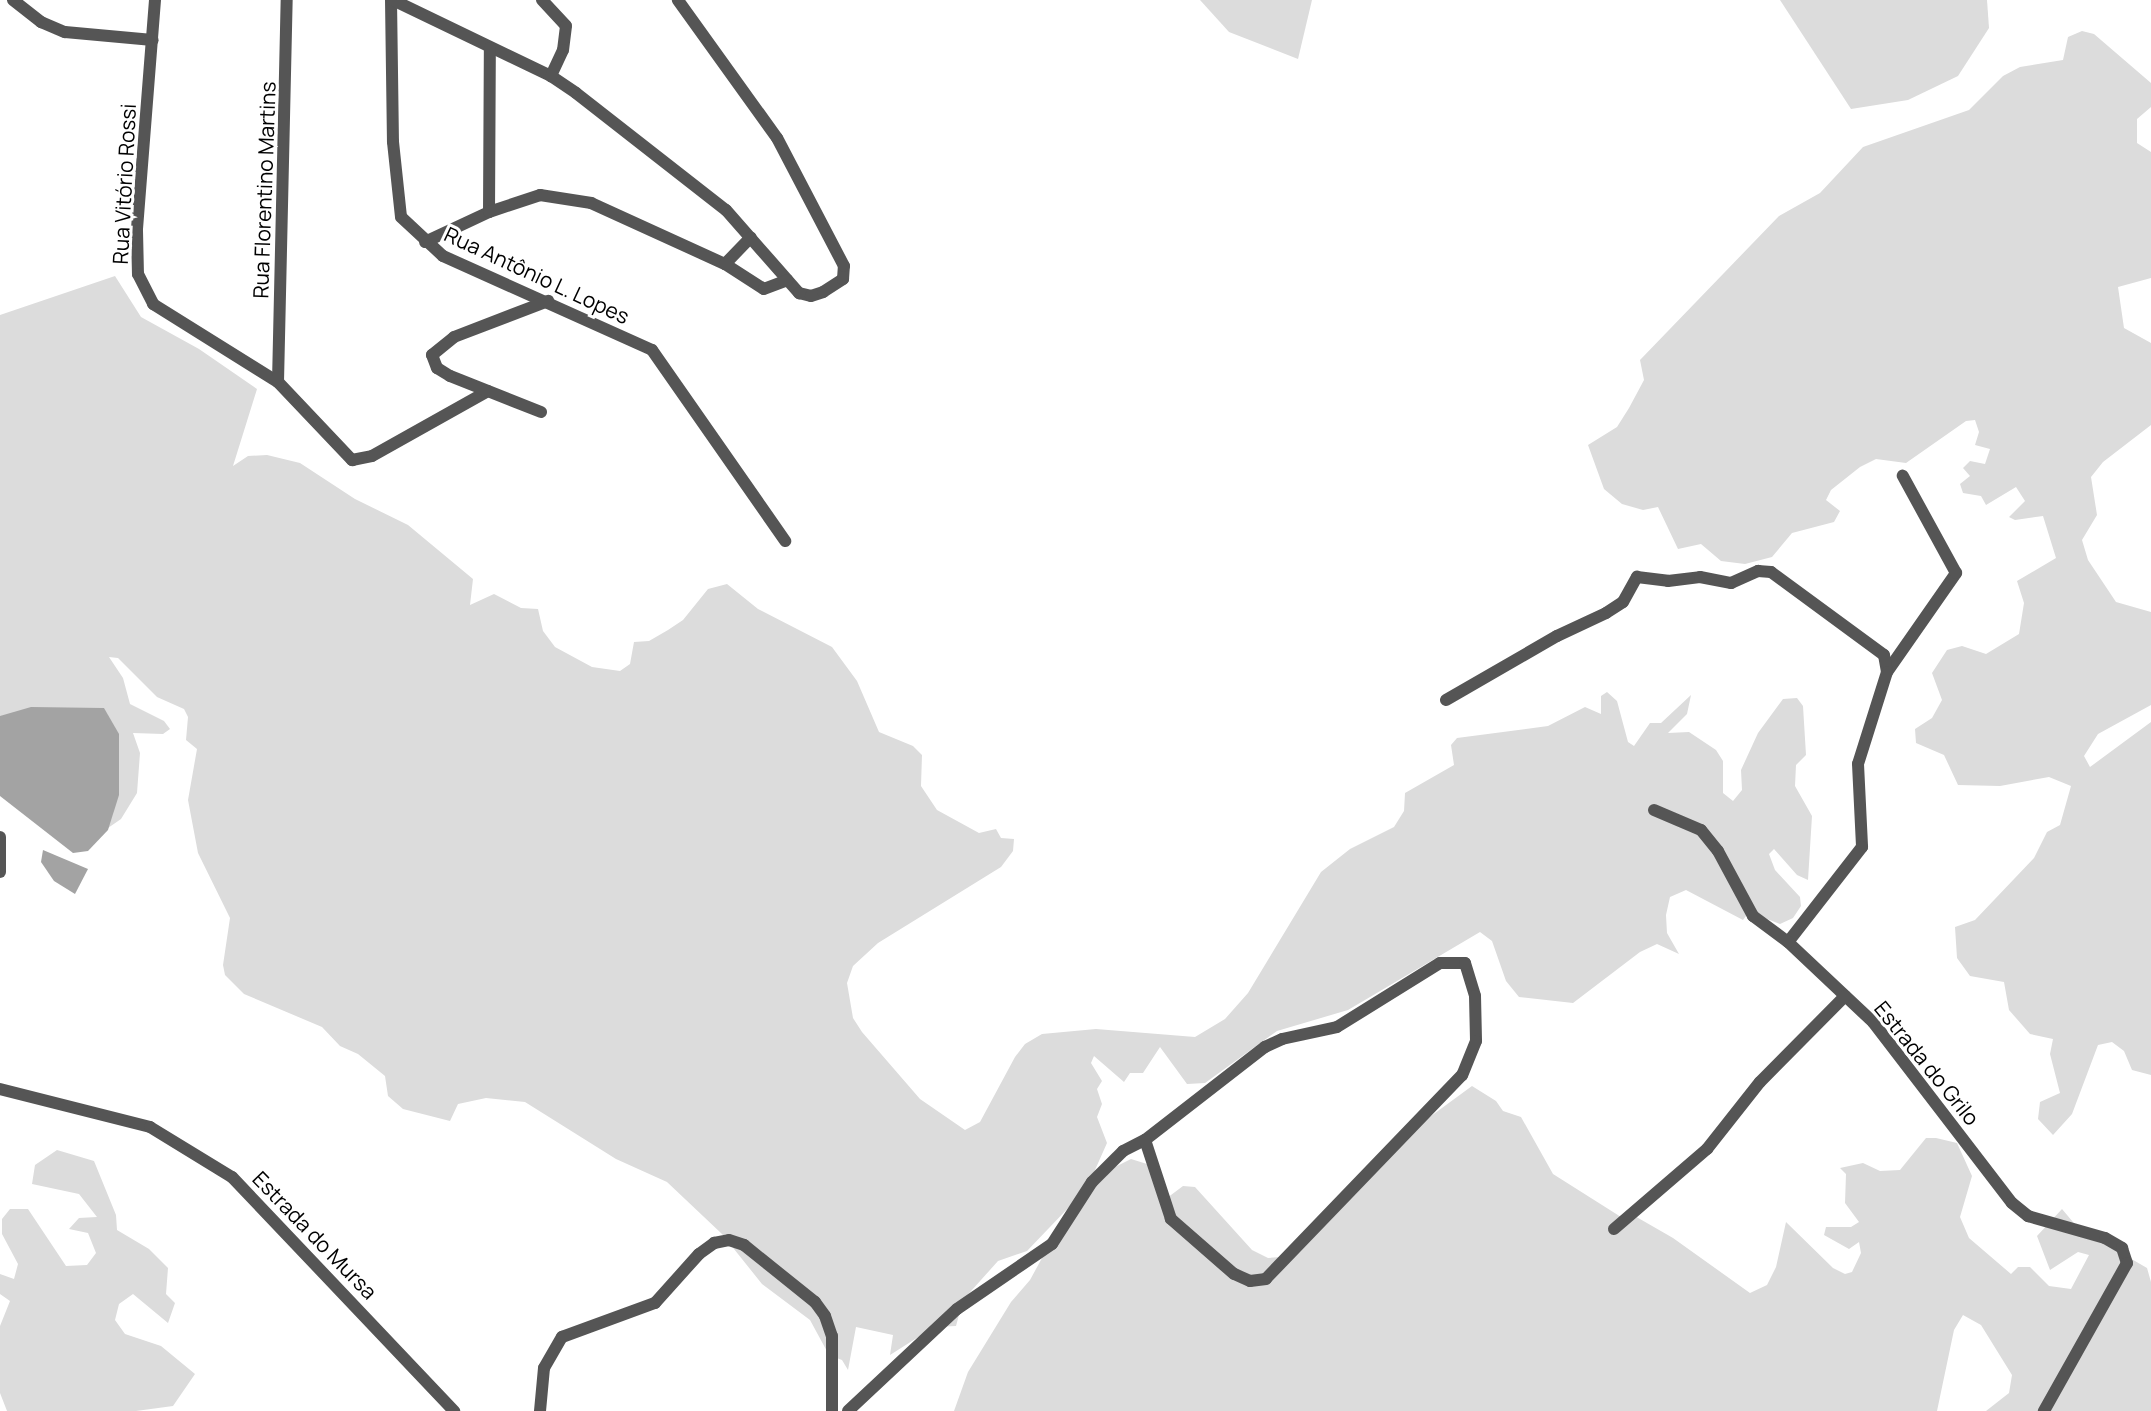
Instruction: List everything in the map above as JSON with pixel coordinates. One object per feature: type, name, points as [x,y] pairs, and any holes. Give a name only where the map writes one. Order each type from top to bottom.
[{"type":"street","points":[[13,0],[41,22],[65,32],[153,40]]},
{"type":"street","name":"Rua Vitório Rossi","points":[[155,0],[136,231],[141,283],[153,304],[278,382],[339,450],[352,460],[372,456],[488,391]]},
{"type":"street","name":"Rua Florentino Martins","points":[[278,382],[287,0]]},
{"type":"street","points":[[392,0],[551,76],[702,189],[751,237],[799,293],[811,296],[843,279],[844,266],[777,138],[678,0]]},
{"type":"street","name":"Rua Antônio L. Lopes","points":[[392,0],[396,203],[401,217],[443,256],[652,350],[785,541]]},
{"type":"street","points":[[542,0],[566,26],[563,50],[551,76]]},
{"type":"street","points":[[489,212],[490,48]]},
{"type":"street","points":[[425,242],[489,212],[540,195],[577,198],[725,264],[757,287],[770,288],[787,280]]},
{"type":"street","points":[[725,264],[751,237]]},
{"type":"street","points":[[541,412],[437,368],[432,355],[454,337],[548,301]]},
{"type":"street","points":[[1788,942],[1862,847],[1858,764],[1887,672],[1956,573],[1903,476]]},
{"type":"street","points":[[1446,700],[1557,636],[1606,613],[1623,602],[1637,577],[1668,581],[1700,577],[1731,583],[1758,571],[1771,572],[1876,648],[1884,655],[1887,672]]},
{"type":"street","name":"Estrada do Grilo","points":[[1654,810],[1701,830],[1718,851],[1753,916],[1788,942],[1873,1022],[2012,1203],[2028,1216],[2105,1238],[2126,1255],[2127,1263],[2044,1411]]},
{"type":"street","points":[[0,837],[0,872]]},
{"type":"street","points":[[848,1411],[978,1292],[1052,1244],[1099,1173],[1123,1151],[1145,1140],[1265,1047],[1282,1039],[1338,1027],[1440,963],[1465,963],[1474,988],[1476,1041],[1462,1075],[1266,1279],[1250,1281],[1234,1274],[1171,1219],[1145,1140]]},
{"type":"street","points":[[1614,1229],[1707,1149],[1760,1082],[1845,996]]},
{"type":"street","name":"Estrada do Mursa","points":[[0,1088],[150,1128],[232,1177],[454,1411]]},
{"type":"street","points":[[540,1411],[544,1368],[562,1336],[655,1303],[699,1254],[714,1243],[729,1240],[744,1245],[815,1302],[825,1316],[832,1336],[832,1411]]},
{"type":"shaded area","points":[[1200,0],[1312,0],[1298,59],[1229,32]]},
{"type":"shaded area","points":[[1780,0],[1987,0],[1989,28],[1958,76],[1908,100],[1851,109]]},
{"type":"shaded area","points":[[2082,31],[2094,34],[2151,83],[2151,107],[2137,119],[2137,143],[2151,152],[2151,278],[2118,287],[2124,328],[2151,343],[2151,425],[2103,462],[2091,477],[2097,515],[2082,540],[2088,560],[2116,602],[2151,612],[2151,705],[2098,734],[2084,756],[2090,767],[2151,722],[2151,1075],[2132,1070],[2124,1051],[2112,1042],[2098,1045],[2072,1114],[2053,1135],[2038,1119],[2040,1102],[2060,1093],[2050,1054],[2053,1039],[2030,1034],[2009,1010],[2004,982],[1970,976],[1957,958],[1955,927],[1975,920],[2034,858],[2047,832],[2060,825],[2071,786],[2049,777],[2000,786],[1958,785],[1944,755],[1916,743],[1915,729],[1932,718],[1942,700],[1932,673],[1947,650],[1962,646],[1986,654],[2019,634],[2024,603],[2017,581],[2056,558],[2043,516],[2015,520],[2009,517],[2025,501],[2016,487],[1986,505],[1981,496],[1963,493],[1960,484],[1970,476],[1963,468],[1970,461],[1985,464],[1990,449],[1975,445],[1979,432],[1975,420],[1966,421],[1906,463],[1876,459],[1860,467],[1831,490],[1826,500],[1840,511],[1834,522],[1792,533],[1772,557],[1745,564],[1721,561],[1701,544],[1678,549],[1658,507],[1643,510],[1622,504],[1604,489],[1588,445],[1617,427],[1629,408],[1644,380],[1640,360],[1779,216],[1820,193],[1863,147],[1969,110],[2003,76],[2020,67],[2063,60],[2068,37]]},
{"type":"shaded area","points":[[115,276],[141,317],[199,349],[257,389],[233,466],[248,456],[267,455],[300,463],[355,499],[408,525],[473,579],[470,605],[494,594],[521,608],[538,609],[543,631],[555,647],[592,667],[620,671],[630,664],[634,642],[649,641],[668,630],[683,620],[708,589],[727,584],[758,609],[832,647],[857,681],[879,732],[913,746],[922,755],[921,786],[937,810],[979,833],[996,829],[1001,838],[1014,839],[1013,851],[1001,867],[878,943],[853,966],[847,983],[853,1018],[862,1032],[920,1099],[965,1130],[980,1122],[1015,1057],[1025,1044],[1042,1034],[1096,1029],[1195,1037],[1225,1019],[1248,993],[1321,872],[1350,849],[1394,827],[1404,811],[1405,793],[1454,765],[1451,745],[1457,738],[1548,726],[1585,707],[1601,714],[1601,696],[1607,692],[1617,701],[1628,742],[1634,746],[1650,723],[1661,723],[1691,695],[1687,714],[1668,733],[1689,732],[1716,750],[1723,761],[1723,793],[1733,801],[1742,790],[1741,770],[1758,733],[1783,699],[1797,698],[1803,706],[1806,755],[1796,765],[1795,786],[1812,816],[1808,880],[1797,875],[1774,849],[1769,854],[1775,870],[1800,897],[1801,906],[1793,918],[1780,924],[1749,912],[1743,920],[1686,890],[1670,897],[1666,915],[1667,933],[1679,954],[1657,944],[1640,952],[1573,1003],[1519,997],[1506,981],[1492,941],[1480,932],[1348,1010],[1277,1031],[1205,1083],[1187,1084],[1160,1047],[1143,1073],[1130,1073],[1124,1082],[1094,1056],[1091,1063],[1102,1081],[1097,1089],[1102,1104],[1097,1117],[1107,1143],[1091,1179],[1131,1159],[1147,1164],[1167,1198],[1183,1186],[1195,1187],[1252,1250],[1268,1258],[1281,1257],[1416,1127],[1472,1086],[1496,1101],[1503,1111],[1521,1117],[1553,1174],[1621,1217],[1633,1215],[1673,1238],[1750,1293],[1767,1285],[1776,1267],[1786,1222],[1833,1268],[1845,1274],[1852,1272],[1861,1253],[1859,1242],[1849,1249],[1824,1235],[1826,1227],[1851,1227],[1859,1222],[1845,1203],[1846,1174],[1840,1168],[1863,1163],[1880,1171],[1900,1170],[1926,1138],[1936,1138],[1957,1143],[1972,1176],[1960,1217],[1969,1238],[2011,1274],[2018,1267],[2030,1267],[2049,1286],[2071,1289],[2089,1255],[2078,1252],[2050,1270],[2037,1236],[2062,1209],[2078,1228],[2147,1268],[2151,1282],[2151,1411],[1986,1411],[2009,1393],[2012,1375],[1981,1325],[1963,1315],[1954,1330],[1937,1411],[954,1411],[968,1372],[1011,1302],[1030,1280],[1071,1205],[1027,1251],[998,1261],[963,1300],[956,1326],[934,1327],[890,1355],[893,1335],[856,1327],[848,1370],[842,1360],[829,1355],[810,1320],[762,1284],[722,1234],[667,1182],[616,1159],[525,1102],[486,1098],[458,1104],[450,1121],[403,1109],[388,1096],[385,1076],[358,1054],[340,1046],[322,1027],[244,994],[225,975],[223,965],[230,918],[198,853],[188,800],[197,749],[186,740],[188,717],[184,709],[157,697],[118,658],[109,657],[123,678],[130,704],[164,721],[170,729],[163,734],[133,733],[140,753],[137,793],[121,819],[108,828],[0,730],[0,315]]},
{"type":"shaded area","points":[[31,707],[104,708],[119,734],[119,795],[108,830],[88,851],[73,853],[0,796],[0,716]]},
{"type":"shaded area","points":[[43,850],[88,869],[75,894],[54,881],[41,862]]},
{"type":"shaded area","points":[[57,1150],[94,1161],[116,1215],[117,1230],[149,1249],[168,1268],[166,1294],[175,1303],[168,1323],[133,1294],[119,1304],[115,1320],[125,1334],[161,1346],[195,1374],[173,1406],[136,1411],[7,1411],[0,1393],[0,1326],[10,1301],[0,1294],[0,1274],[14,1279],[18,1264],[2,1234],[2,1219],[10,1209],[28,1209],[66,1266],[87,1265],[96,1253],[88,1233],[69,1229],[79,1218],[97,1217],[79,1194],[32,1184],[35,1165]]}]
